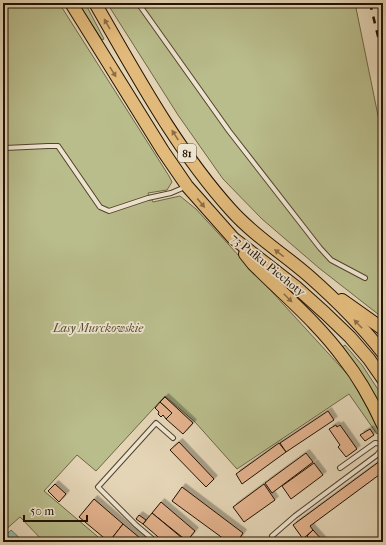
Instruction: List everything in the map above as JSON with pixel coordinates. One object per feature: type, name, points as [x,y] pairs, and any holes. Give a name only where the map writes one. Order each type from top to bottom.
[{"type":"main road","name":"73 Pułku Piechoty","points":[[71,3],[163,151],[187,186],[233,238],[296,287],[326,313],[355,342],[383,379]]},
{"type":"main road","name":"73 Pułku Piechoty","points":[[95,3],[162,116],[209,184],[232,211],[263,240],[310,277],[360,326],[383,353]]},
{"type":"main road","points":[[233,238],[253,264],[325,335],[344,358],[370,398],[383,425]]},
{"type":"main road","points":[[310,277],[383,329]]},
{"type":"lane","points":[[138,3],[229,131],[320,248],[331,260],[366,278]]},
{"type":"lane","points":[[3,149],[58,146],[100,206],[109,211],[148,198],[171,194],[187,186]]},
{"type":"lane","points":[[156,542],[136,525],[98,487],[156,423],[173,438]]},
{"type":"lane","points":[[272,536],[295,516],[377,455],[383,444],[376,443],[340,468]]},
{"type":"green space","name":"Lasy Murckowskie","points":[[3,3],[59,3],[172,182],[167,190],[148,193],[153,202],[180,196],[196,209],[350,377],[380,431],[377,434],[349,394],[237,469],[195,422],[165,396],[96,471],[77,455],[44,491],[104,542],[44,542],[20,517],[3,532]]},
{"type":"green space","points":[[78,3],[85,3],[104,39],[102,40]]},
{"type":"green space","points":[[107,3],[355,3],[383,140],[383,318],[319,268],[262,219],[223,179],[178,115]]},
{"type":"green space","points":[[345,345],[362,365],[383,397],[383,414],[341,348]]},
{"type":"water","points":[[11,530],[24,542],[3,542],[3,538]]},
{"type":"building","points":[[165,397],[193,423],[183,434],[166,419],[172,413],[160,402]]},
{"type":"building","points":[[160,402],[172,413],[166,419],[163,415],[161,417],[158,414],[159,412],[155,408]]},
{"type":"building","points":[[328,411],[334,420],[286,452],[280,443]]},
{"type":"building","points":[[336,425],[337,427],[340,425],[357,449],[346,457],[338,447],[340,445],[329,429]]},
{"type":"building","points":[[370,429],[374,435],[365,441],[360,435]]},
{"type":"building","points":[[179,442],[214,479],[206,487],[170,450]]},
{"type":"building","points":[[279,443],[286,452],[242,484],[236,474]]},
{"type":"building","points":[[306,453],[313,462],[272,493],[265,483]]},
{"type":"building","points":[[380,461],[383,465],[383,472],[310,526],[313,530],[303,539],[293,525]]},
{"type":"building","points":[[314,463],[323,475],[291,499],[282,486]]},
{"type":"building","points":[[55,484],[66,494],[59,502],[48,491]]},
{"type":"building","points":[[264,484],[275,500],[244,522],[233,507]]},
{"type":"building","points":[[182,487],[243,533],[237,542],[228,542],[172,501]]},
{"type":"building","points":[[94,499],[123,524],[109,542],[79,517]]},
{"type":"building","points":[[161,502],[195,531],[187,541],[152,513]]},
{"type":"building","points":[[152,513],[182,538],[178,542],[164,542],[143,524]]},
{"type":"building","points":[[139,515],[146,520],[143,524],[136,519]]},
{"type":"building","points":[[123,524],[140,538],[137,542],[109,542]]},
{"type":"building","points":[[313,530],[324,542],[313,542],[307,536]]},
{"type":"building","points":[[140,538],[145,542],[137,542]]},
{"type":"railway","points":[[370,3],[383,57]]}]
